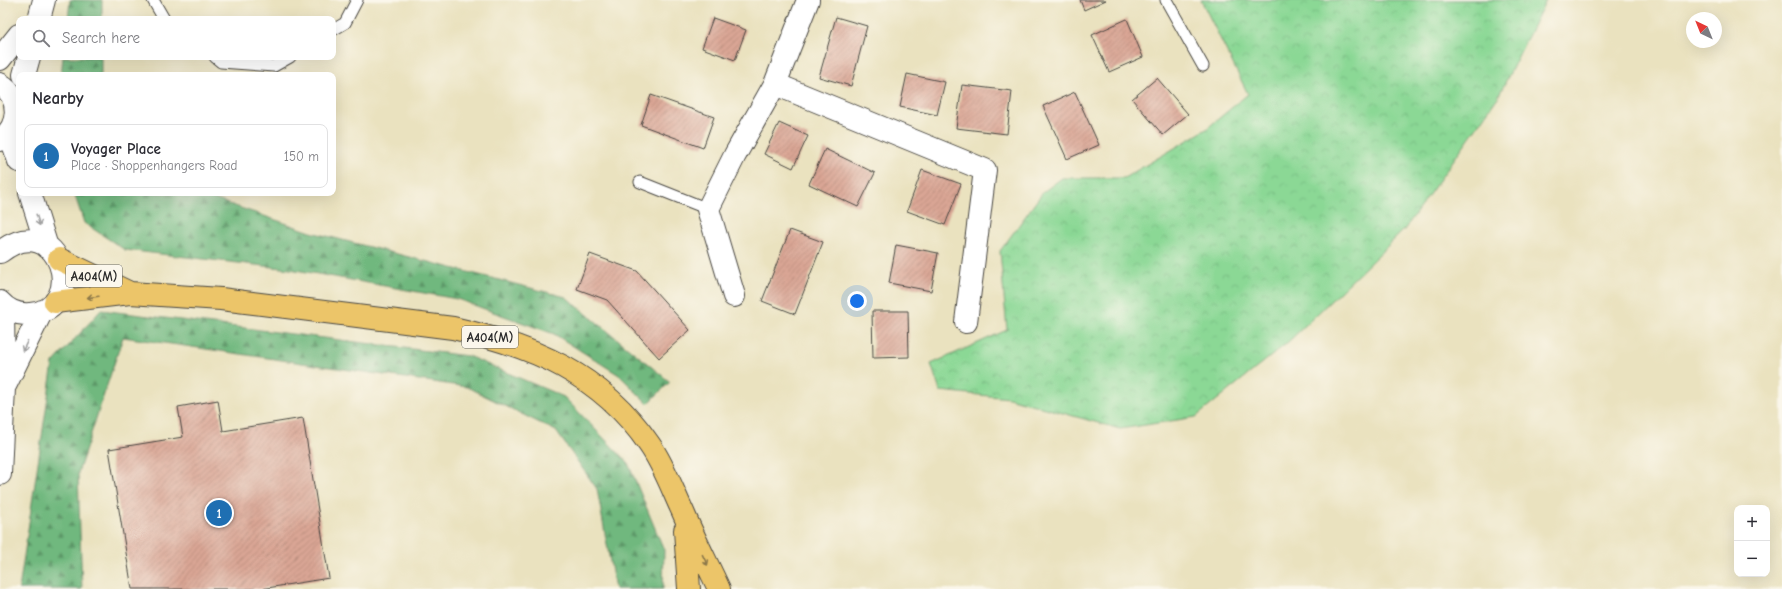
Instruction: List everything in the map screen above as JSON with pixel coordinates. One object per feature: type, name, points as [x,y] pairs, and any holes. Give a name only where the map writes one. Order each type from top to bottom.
[{"type":"highway","name":"A404(M)","points":[[53,253],[130,293]]},
{"type":"highway","name":"A404(M)","points":[[48,306],[130,293],[221,298],[421,324],[490,336],[553,360],[582,377],[608,398],[631,420],[650,444],[663,468],[682,512],[719,589]]},
{"type":"highway","name":"A404(M)","points":[[682,512],[687,547],[689,589]]},
{"type":"street","points":[[734,296],[708,208],[774,84],[808,0]]},
{"type":"street","points":[[0,59],[16,39]]},
{"type":"street","points":[[25,72],[28,60]]},
{"type":"street","points":[[0,84],[16,96]]},
{"type":"street","points":[[774,84],[985,170],[966,322]]},
{"type":"street","points":[[16,106],[14,124],[5,136],[16,156]]},
{"type":"street","points":[[4,388],[48,306],[61,292],[64,281],[63,269],[53,253],[31,196]]},
{"type":"street","points":[[0,252],[8,246],[28,241],[38,242],[53,253]]},
{"type":"street","points":[[2,304],[12,312],[22,314],[48,306]]},
{"type":"street","points":[[0,474],[4,388],[2,304]]},
{"type":"lane","points":[[153,0],[162,16]]},
{"type":"lane","points":[[336,28],[345,23],[357,0]]},
{"type":"lane","points":[[1166,0],[1203,66]]},
{"type":"lane","points":[[218,60],[221,62],[274,66],[285,60]]},
{"type":"lane","points":[[640,182],[708,208]]},
{"type":"green space","points":[[70,0],[102,0],[102,16],[68,16]]},
{"type":"green space","points":[[1201,0],[1546,0],[1498,97],[1404,230],[1286,344],[1196,417],[1120,429],[1009,398],[940,391],[931,364],[1007,330],[1000,251],[1043,192],[1062,178],[1124,178],[1205,130],[1248,94]]},
{"type":"green space","points":[[63,60],[101,60],[101,72],[61,72]]},
{"type":"green space","points":[[75,196],[206,196],[311,232],[566,297],[670,382],[648,404],[619,375],[554,334],[457,299],[290,269],[125,250],[84,223]]},
{"type":"green space","points":[[101,310],[468,356],[564,397],[628,463],[664,550],[663,589],[615,589],[597,489],[556,431],[467,387],[123,337],[78,473],[82,589],[19,589],[53,363]]},
{"type":"building","points":[[1080,0],[1106,0],[1084,10]]},
{"type":"building","points":[[836,17],[867,26],[851,86],[819,77]]},
{"type":"building","points":[[713,18],[746,30],[735,60],[702,48]]},
{"type":"building","points":[[1127,19],[1143,57],[1109,72],[1092,35]]},
{"type":"building","points":[[907,74],[945,82],[937,115],[900,107]]},
{"type":"building","points":[[1157,78],[1188,114],[1163,135],[1132,99]]},
{"type":"building","points":[[962,85],[1012,91],[1007,134],[956,128]]},
{"type":"building","points":[[1075,92],[1099,145],[1067,159],[1043,106]]},
{"type":"building","points":[[651,95],[714,117],[703,148],[641,125]]},
{"type":"building","points":[[779,123],[808,136],[793,168],[764,154]]},
{"type":"building","points":[[825,149],[875,173],[858,207],[809,184]]},
{"type":"building","points":[[922,170],[961,184],[945,225],[907,211]]},
{"type":"building","points":[[790,230],[823,242],[795,314],[762,301]]},
{"type":"building","points":[[896,245],[938,253],[931,291],[889,283]]},
{"type":"building","points":[[590,254],[637,271],[690,330],[659,358],[607,300],[577,289]]},
{"type":"building","points":[[872,311],[908,311],[909,357],[873,358]]},
{"type":"building","points":[[218,400],[223,431],[303,418],[329,578],[261,589],[132,589],[109,449],[183,437],[178,407]]},
{"type":"place","name":"Voyager Place","points":[[219,513]]}]
